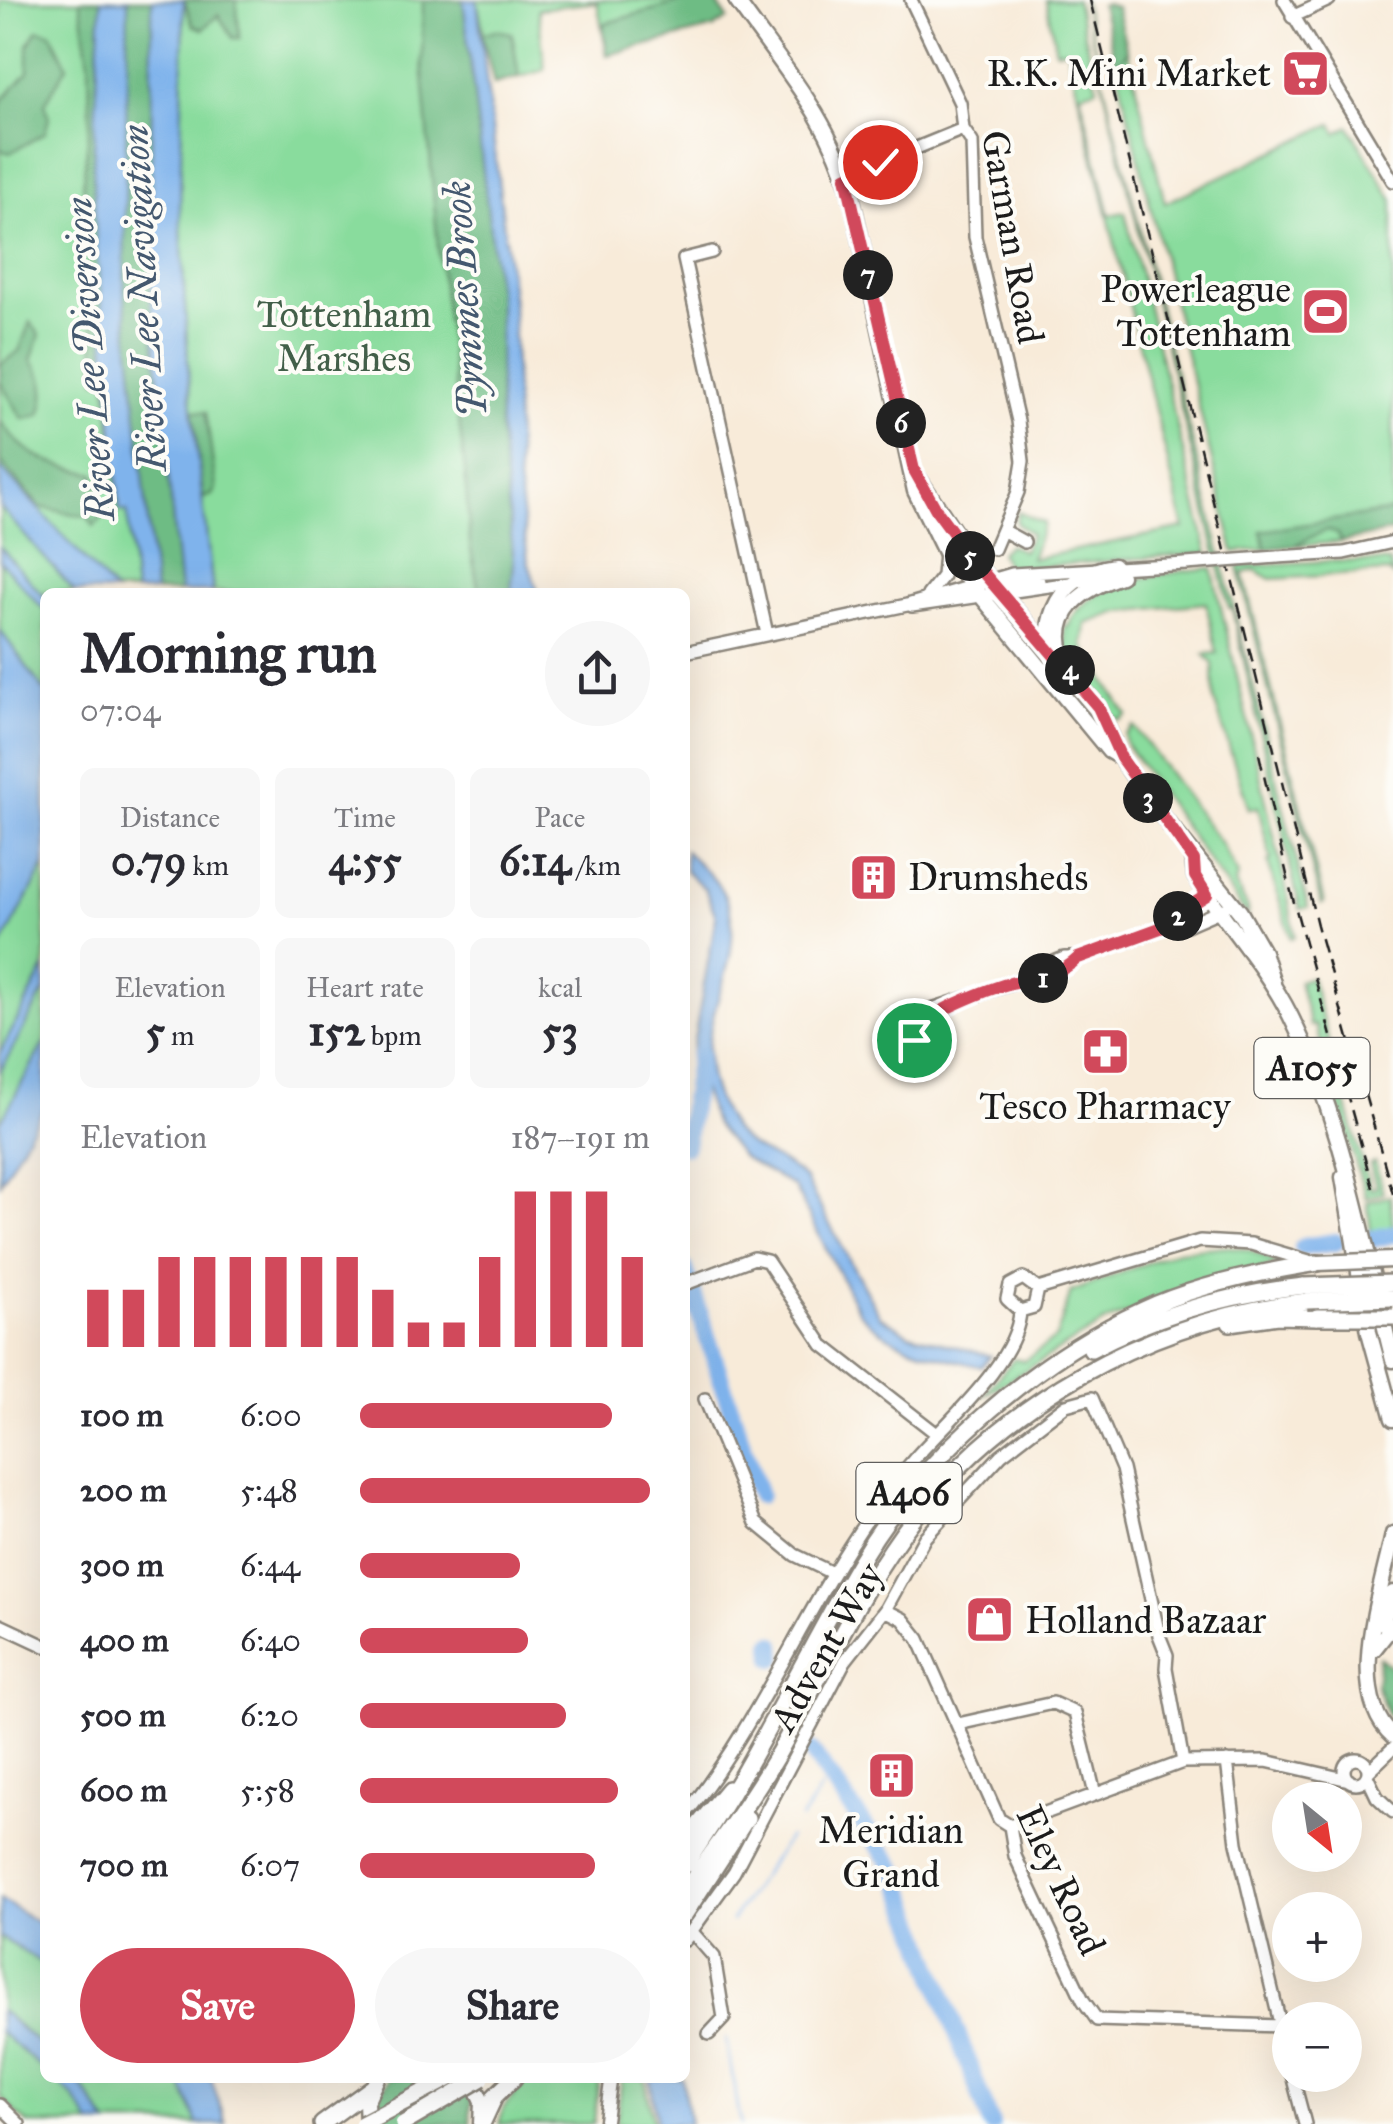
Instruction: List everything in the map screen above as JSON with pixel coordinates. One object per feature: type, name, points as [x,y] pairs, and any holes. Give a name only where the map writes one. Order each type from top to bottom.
[{"type":"highway","name":"A406","points":[[690,1856],[761,1747],[858,1565],[917,1483],[966,1432],[1112,1325],[1147,1308],[1308,1262]]},
{"type":"highway","name":"A406","points":[[690,1883],[776,1756],[841,1636],[901,1537],[970,1456],[1061,1386],[1162,1336],[1305,1293],[1393,1284]]},
{"type":"highway","name":"A406","points":[[1034,1379],[1123,1334],[1179,1312],[1248,1294],[1393,1298]]},
{"type":"highway","points":[[1162,1336],[1258,1318],[1393,1317]]},
{"type":"highway","points":[[690,1835],[761,1747]]},
{"type":"highway","points":[[690,1906],[738,1835],[776,1756]]},
{"type":"highway","points":[[322,2124],[373,2083]]},
{"type":"highway","points":[[365,2124],[441,2083]]},
{"type":"highway","points":[[403,2124],[473,2083]]},
{"type":"highway","points":[[482,2124],[495,2096],[509,2083]]},
{"type":"main road","name":"A1055","points":[[736,0],[820,117],[846,177],[922,511],[946,552],[974,587],[1109,751],[1121,758]]},
{"type":"main road","name":"A1055","points":[[910,460],[937,511],[990,581],[1070,670],[1112,731],[1121,758],[1194,860],[1208,868],[1273,984],[1308,1055],[1356,1196],[1393,1360]]},
{"type":"main road","points":[[1074,704],[1053,664],[1047,642],[1052,612],[1073,582],[1118,571]]},
{"type":"main road","points":[[1070,670],[1060,643],[1067,609],[1088,588],[1118,571]]},
{"type":"main road","points":[[974,587],[990,581]]},
{"type":"main road","name":"A1055","points":[[1194,860],[1195,876],[1207,895],[1225,903]]},
{"type":"main road","name":"A1055","points":[[1341,1156],[1357,1273],[1393,1419]]},
{"type":"main road","name":"A406","points":[[1308,1262],[1393,1260]]},
{"type":"main road","points":[[1393,1534],[1367,1676],[1370,1698],[1393,1736]]},
{"type":"main road","points":[[1373,1636],[1393,1593]]},
{"type":"main road","points":[[1371,1654],[1393,1625]]},
{"type":"main road","points":[[365,2124],[373,2083]]},
{"type":"main road","points":[[473,2083],[482,2102],[482,2124]]},
{"type":"street","name":"Garman Road","points":[[910,0],[960,103],[963,129],[972,142],[975,237],[1022,440],[1018,492],[994,549]]},
{"type":"street","points":[[1284,0],[1393,181]]},
{"type":"street","points":[[1292,17],[1328,0]]},
{"type":"street","points":[[846,177],[963,129]]},
{"type":"street","points":[[712,252],[684,259],[767,634]]},
{"type":"street","points":[[1002,530],[1024,542]]},
{"type":"street","points":[[990,581],[1012,574],[1118,571],[1344,552],[1393,542]]},
{"type":"street","points":[[924,597],[942,576],[946,552]]},
{"type":"street","points":[[990,581],[1073,582]]},
{"type":"street","points":[[907,606],[924,597],[974,587],[1004,593],[1073,582]]},
{"type":"street","points":[[690,651],[907,606],[942,605],[974,587]]},
{"type":"street","points":[[1174,923],[1180,912],[1207,895]]},
{"type":"street","points":[[918,1020],[1020,981],[1035,981],[1068,968],[1078,958],[1174,923],[1187,925],[1225,903]]},
{"type":"street","points":[[1038,1289],[1063,1286],[1200,1241],[1252,1244],[1308,1262]]},
{"type":"street","points":[[690,1282],[754,1258],[767,1262],[823,1345],[938,1434]]},
{"type":"street","points":[[1020,1311],[1009,1303],[1010,1285],[1028,1279],[1038,1289]]},
{"type":"street","points":[[1020,1311],[1034,1307],[1038,1289]]},
{"type":"street","points":[[690,1809],[716,1776],[792,1651],[832,1573],[894,1482],[1007,1352],[1019,1326],[1020,1311]]},
{"type":"street","name":"Advent Way","points":[[690,1933],[768,1814],[845,1661],[884,1610],[925,1537],[976,1478],[1055,1412],[1092,1398],[1122,1469],[1158,1636],[1168,1655],[1166,1668],[1183,1762]]},
{"type":"street","points":[[705,1399],[756,1523],[794,1554],[832,1573]]},
{"type":"street","name":"Eley Road","points":[[884,1610],[910,1625],[999,1819],[1010,1826],[1015,1856],[1083,2000],[1102,2020],[1272,2026]]},
{"type":"street","points":[[0,1625],[40,1644]]},
{"type":"street","points":[[958,1724],[1053,1703],[1067,1707],[1075,1713],[1095,1794]]},
{"type":"street","points":[[1304,1768],[1380,1756],[1393,1748]]},
{"type":"street","points":[[1010,1826],[1183,1762],[1227,1761],[1304,1768],[1362,1782],[1380,1756]]},
{"type":"street","points":[[1353,1760],[1366,1764],[1377,1797],[1393,1812]]},
{"type":"street","points":[[1349,1780],[1345,1772],[1353,1760]]},
{"type":"street","points":[[1227,1761],[1237,1843],[1274,2002]]},
{"type":"street","points":[[690,1938],[714,1957],[724,2018],[708,2034]]},
{"type":"street","points":[[605,2124],[610,2083]]},
{"type":"street","points":[[1297,2092],[1305,2124]]},
{"type":"street","points":[[0,2105],[19,2124]]},
{"type":"green space","points":[[0,0],[101,0],[98,292],[119,511],[127,511],[135,588],[111,588],[0,467]]},
{"type":"green space","points":[[80,0],[101,0],[93,165],[107,381],[97,380],[83,182],[90,121],[89,63]]},
{"type":"green space","points":[[127,0],[152,0],[151,302],[180,588],[155,588],[124,290]]},
{"type":"green space","name":"Tottenham Marshes","points":[[184,0],[463,0],[494,257],[511,588],[213,588],[189,382],[180,209]]},
{"type":"green space","points":[[184,0],[236,0],[240,38],[233,38],[218,15],[203,29],[193,26]]},
{"type":"green space","points":[[423,0],[463,0],[499,306],[500,430],[514,563],[511,588],[478,588],[470,545],[422,63]]},
{"type":"green space","points":[[477,0],[714,0],[728,19],[714,28],[607,55],[597,2],[538,9],[545,70],[494,84]]},
{"type":"green space","points":[[686,0],[714,0],[728,19],[714,28],[607,55],[603,24]]},
{"type":"green space","points":[[1046,0],[1076,0],[1097,88],[1080,93],[1110,215],[1125,212],[1208,553],[1008,569],[1000,553],[1008,545],[1023,551],[1031,534],[1016,523],[1018,512],[1044,523],[1031,559],[1184,528],[1067,49],[1056,51]]},
{"type":"green space","points":[[1083,0],[1308,907],[1300,909],[1232,608]]},
{"type":"green space","points":[[1101,5],[1116,7],[1127,50],[1117,69]]},
{"type":"green space","points":[[38,30],[51,33],[67,66],[45,103],[49,118],[45,133],[10,153],[0,150],[0,103],[28,72],[28,45]]},
{"type":"green space","points":[[495,30],[512,33],[519,77],[494,84],[482,34]]},
{"type":"green space","points":[[1127,50],[1165,203],[1332,124],[1337,133],[1349,126],[1393,200],[1393,511],[1261,532],[1266,549],[1234,552],[1117,69]]},
{"type":"green space","points":[[30,322],[40,335],[31,360],[42,379],[44,400],[40,415],[23,419],[0,382],[1,364],[19,351]]},
{"type":"green space","points":[[193,411],[206,412],[216,488],[212,495],[203,498]]},
{"type":"green space","points":[[0,420],[19,443],[41,458],[95,474],[103,517],[94,526],[88,517],[40,507],[0,461]]},
{"type":"green space","points":[[0,507],[71,588],[40,588],[40,592],[0,547]]},
{"type":"green space","points":[[1393,511],[1393,531],[1341,542],[1338,534],[1326,530],[1293,546],[1266,549],[1261,531]]},
{"type":"green space","points":[[1326,530],[1338,533],[1341,542],[1293,546]]},
{"type":"green space","points":[[0,561],[40,605],[40,685],[0,630]]},
{"type":"green space","points":[[1390,562],[1393,576],[1389,572],[1271,579],[1255,570],[1243,573],[1324,903],[1321,904],[1238,566]]},
{"type":"green space","points":[[1212,568],[1286,887],[1295,936],[1291,938],[1268,862],[1271,860],[1258,807],[1249,809],[1214,700],[1213,664],[1204,654],[1217,653],[1206,603],[1119,612],[1086,624],[1083,646],[1127,715],[1120,720],[1110,716],[1066,653],[1064,626],[1068,627],[1092,598],[1130,581]]},
{"type":"green space","points":[[1134,726],[1220,842],[1238,875],[1235,884],[1248,908],[1247,916],[1126,744],[1125,735]]},
{"type":"green space","points":[[40,874],[40,977],[0,1053],[0,949]]},
{"type":"green space","points":[[1311,977],[1370,1189],[1376,1188],[1370,1164],[1375,1162],[1383,1193],[1366,1198],[1315,1025],[1310,1026],[1299,981]]},
{"type":"green space","points":[[40,998],[40,1050],[0,1123],[0,1072]]},
{"type":"green space","points":[[1390,1196],[1393,1227],[1371,1233],[1367,1202]]},
{"type":"green space","points":[[1225,1246],[1249,1250],[1279,1263],[1107,1321],[981,1397],[1014,1359],[1024,1361],[1056,1338],[1071,1292],[1177,1251]]},
{"type":"green space","points":[[1379,1657],[1393,1668],[1393,1715],[1389,1718],[1376,1685]]},
{"type":"green space","points":[[0,1937],[40,1962],[40,2045],[0,2010]]},
{"type":"green space","points":[[0,2032],[40,2067],[40,2083],[58,2083],[73,2096],[91,2124],[28,2124],[0,2097]]},
{"type":"green space","points":[[79,2083],[181,2083],[198,2124],[108,2124]]},
{"type":"green space","points":[[387,2083],[459,2083],[471,2101],[470,2124],[375,2124],[375,2101]]},
{"type":"green space","points":[[525,2083],[598,2083],[594,2124],[499,2124],[504,2107]]},
{"type":"green space","points":[[621,2083],[646,2083],[653,2124],[616,2124]]},
{"type":"water","points":[[101,0],[128,0],[124,290],[155,588],[135,588],[127,511],[120,511],[96,243],[93,165]]},
{"type":"water","points":[[152,0],[184,0],[180,209],[189,382],[213,588],[180,588],[151,302]]},
{"type":"water","points":[[463,0],[477,0],[513,304],[518,480],[528,561],[537,588],[511,588],[514,563],[500,430],[499,306]]},
{"type":"water","points":[[0,467],[111,588],[71,588],[0,507]]},
{"type":"water","points":[[0,547],[40,592],[40,605],[0,561]]},
{"type":"water","points":[[0,630],[40,685],[40,874],[0,949]]},
{"type":"water","points":[[690,856],[715,881],[728,904],[730,956],[710,1034],[708,1062],[715,1092],[731,1126],[747,1143],[805,1179],[880,1316],[910,1334],[991,1356],[981,1367],[915,1349],[872,1324],[859,1312],[794,1187],[742,1157],[714,1123],[691,1056],[716,917],[705,889],[690,875]]},
{"type":"water","points":[[40,977],[40,998],[0,1072],[0,1053]]},
{"type":"water","points":[[40,1050],[40,1115],[0,1183],[0,1123]]},
{"type":"water","points":[[0,1899],[40,1924],[40,1962],[0,1937]]},
{"type":"water","points":[[0,2010],[40,2045],[40,2067],[0,2032]]},
{"type":"water","points":[[58,2083],[79,2083],[108,2124],[91,2124],[73,2096]]},
{"type":"water","points":[[181,2083],[213,2083],[226,2124],[198,2124]]},
{"type":"water","points":[[651,2083],[683,2083],[690,2124],[657,2124]]},
{"type":"waterway","points":[[690,1114],[699,1055]]},
{"type":"waterway","name":"Pymmes Brook","points":[[1372,1239],[1393,1234]]},
{"type":"waterway","name":"Pymmes Brook","points":[[1303,1247],[1336,1242]]},
{"type":"waterway","points":[[690,1284],[759,1495]]},
{"type":"waterway","points":[[773,1644],[774,1658]]},
{"type":"waterway","points":[[811,1751],[896,1870],[991,2124]]},
{"type":"waterway","points":[[801,1819],[822,1787]]},
{"type":"waterway","points":[[731,1921],[789,1837]]},
{"type":"waterway","points":[[726,2039],[741,2124]]},
{"type":"railway","points":[[1090,0],[1317,925],[1393,1194]]},
{"type":"railway","points":[[1259,754],[1290,888],[1373,1188]]},
{"type":"place","name":"R.K. Mini Market","points":[[1306,73]]},
{"type":"place","name":"Powerleague Tottenham","points":[[1326,311]]},
{"type":"place","name":"Drumsheds","points":[[873,877]]},
{"type":"place","name":"Tesco Pharmacy","points":[[1105,1052]]},
{"type":"place","name":"Holland Bazaar","points":[[990,1620]]},
{"type":"place","name":"Meridian Grand","points":[[891,1776]]},
{"type":"route","points":[[880,162],[846,177],[914,470],[937,511],[976,564],[1047,642],[1098,707],[1119,744],[1121,758],[1194,860],[1195,876],[1207,895],[1180,912],[1174,923],[1078,958],[1068,968],[1035,981],[1020,981],[943,1009],[921,1025],[914,1040]]},
{"type":"water label","name":"River Lee Navigation","points":[[143,298]]},
{"type":"water label","name":"River Lee Diversion","points":[[89,359]]}]
